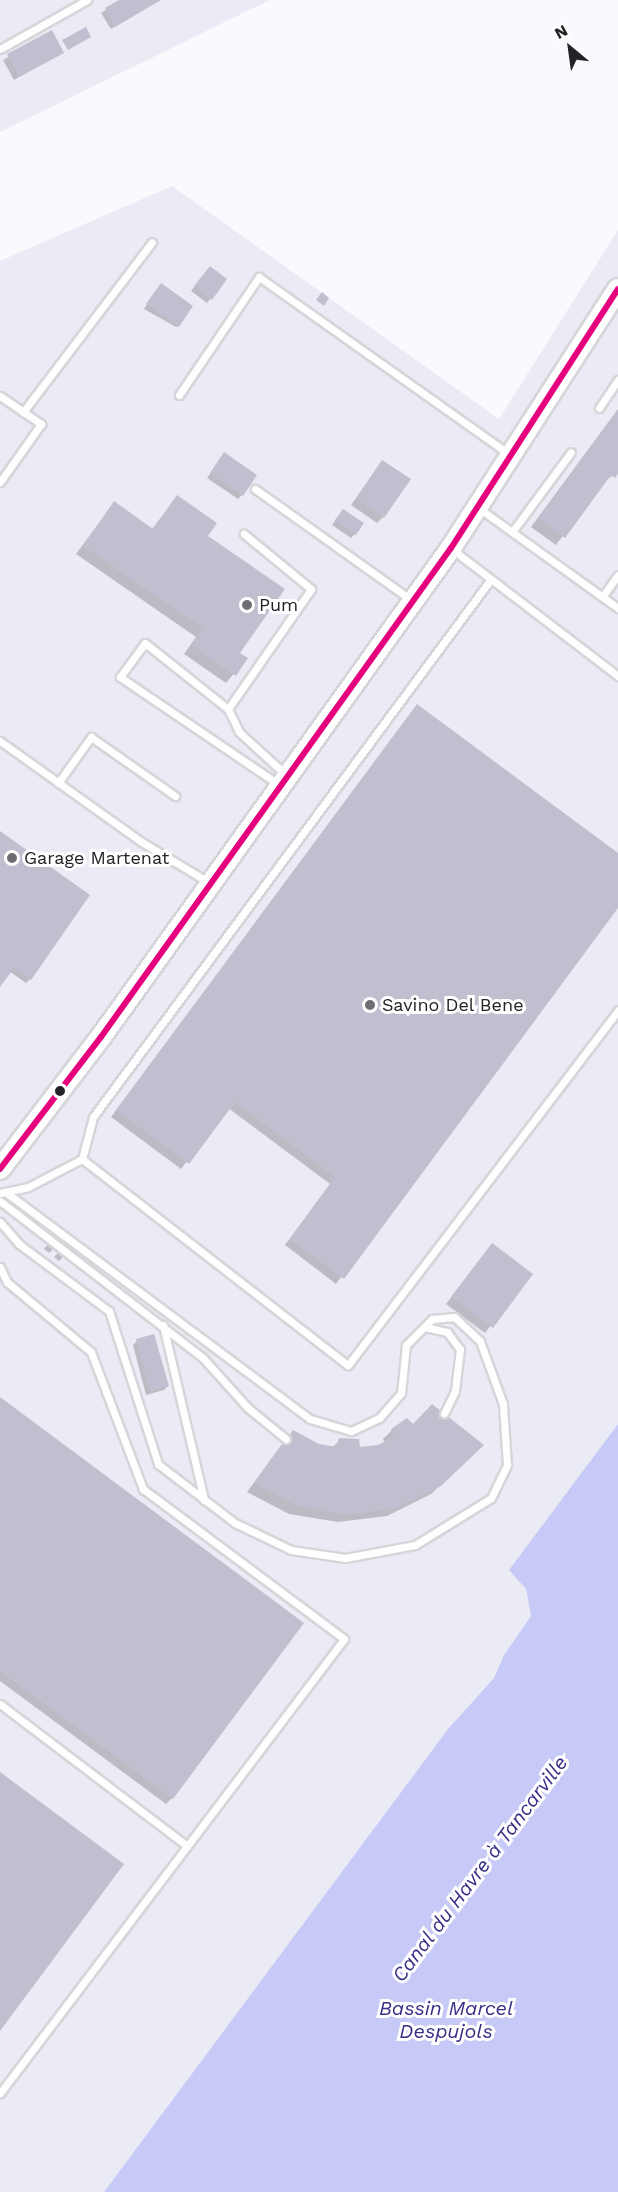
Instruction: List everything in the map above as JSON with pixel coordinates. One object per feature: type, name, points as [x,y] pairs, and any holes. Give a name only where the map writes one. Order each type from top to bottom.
[{"type":"main road","points":[[3,1159],[212,884],[285,782],[451,548],[615,302]]},
{"type":"lane","points":[[0,49],[87,0]]},
{"type":"lane","points":[[22,412],[152,242]]},
{"type":"lane","points":[[179,395],[259,277],[511,456]]},
{"type":"lane","points":[[599,408],[618,380]]},
{"type":"lane","points":[[0,396],[41,424],[0,482]]},
{"type":"lane","points":[[512,532],[571,452]]},
{"type":"lane","points":[[255,489],[413,602]]},
{"type":"lane","points":[[477,507],[618,608]]},
{"type":"lane","points":[[228,709],[311,589],[244,534]]},
{"type":"lane","points":[[451,548],[618,676]]},
{"type":"lane","points":[[602,597],[618,575]]},
{"type":"lane","points":[[2,1192],[45,1180],[82,1159],[93,1117],[491,579]]},
{"type":"lane","points":[[145,643],[228,709],[238,732],[285,782],[120,677],[145,643]]},
{"type":"lane","points":[[58,783],[91,737],[175,796]]},
{"type":"lane","points":[[0,741],[140,841],[212,884]]},
{"type":"lane","points":[[82,1159],[348,1365],[618,1010]]},
{"type":"lane","points":[[0,1222],[19,1244],[109,1311],[158,1464],[235,1523],[291,1550],[345,1558],[416,1545],[483,1506],[507,1465],[503,1404],[480,1341],[454,1317],[432,1319],[406,1345],[402,1394],[379,1418],[351,1431],[310,1419],[2,1192]]},
{"type":"lane","points":[[0,1201],[203,1358],[248,1408],[286,1440]]},
{"type":"lane","points":[[0,1267],[7,1282],[92,1352],[143,1489],[344,1640],[0,2093]]},
{"type":"lane","points":[[163,1325],[204,1500]]},
{"type":"lane","points":[[425,1327],[447,1332],[460,1349],[455,1391],[444,1414]]},
{"type":"lane","points":[[0,1704],[187,1846]]},
{"type":"shaded area","points":[[0,0],[270,0],[0,132]]},
{"type":"shaded area","points":[[172,186],[499,419],[618,230],[618,1424],[510,1570],[526,1589],[531,1616],[504,1655],[494,1678],[448,1729],[104,2192],[0,2192],[0,261]]},
{"type":"water","name":"Bassin Marcel Despujols","points":[[618,1424],[618,2192],[104,2192],[448,1729],[494,1678],[504,1655],[531,1616],[526,1589],[509,1570]]},
{"type":"building","points":[[119,0],[161,0],[115,27],[105,8]]},
{"type":"building","points":[[86,27],[91,37],[68,50],[62,40]]},
{"type":"building","points":[[52,30],[64,53],[19,77],[7,54]]},
{"type":"building","points":[[210,266],[227,279],[212,300],[194,286]]},
{"type":"building","points":[[161,283],[193,306],[179,327],[146,304]]},
{"type":"building","points":[[322,292],[329,298],[324,306],[316,300]]},
{"type":"building","points":[[618,410],[618,474],[615,478],[611,475],[565,538],[538,518]]},
{"type":"building","points":[[224,452],[257,475],[243,496],[210,473]]},
{"type":"building","points":[[382,460],[411,479],[384,518],[356,498]]},
{"type":"building","points":[[177,495],[217,523],[208,536],[285,589],[240,653],[248,658],[236,676],[191,645],[203,628],[83,546],[114,501],[153,529]]},
{"type":"building","points":[[343,509],[364,523],[356,535],[335,520]]},
{"type":"building","name":"Savino Del Bene","points":[[417,704],[618,853],[618,908],[344,1279],[290,1239],[335,1177],[235,1102],[189,1164],[116,1110]]},
{"type":"building","points":[[0,831],[90,895],[31,980],[14,968],[0,987]]},
{"type":"building","points":[[492,1243],[533,1274],[493,1328],[451,1297]]},
{"type":"building","points":[[154,1334],[169,1386],[150,1392],[136,1339]]},
{"type":"building","points":[[0,1397],[304,1623],[173,1799],[0,1671]]},
{"type":"building","points":[[432,1404],[484,1445],[441,1486],[396,1508],[347,1515],[298,1506],[254,1483],[293,1430],[319,1444],[337,1447],[339,1438],[359,1439],[360,1447],[378,1445],[394,1437],[391,1429],[407,1418],[413,1424]]},
{"type":"building","points":[[0,1772],[124,1864],[0,2031]]},
{"type":"transit line","points":[[0,1169],[101,1037],[451,548],[618,289]]},
{"type":"place","name":"Pum","points":[[247,605]]},
{"type":"place","name":"Garage Martenat","points":[[12,858]]},
{"type":"place","name":"Savino Del Bene","points":[[370,1005]]},
{"type":"water label","name":"Canal du Havre à Tancarville","points":[[480,1869]]}]
